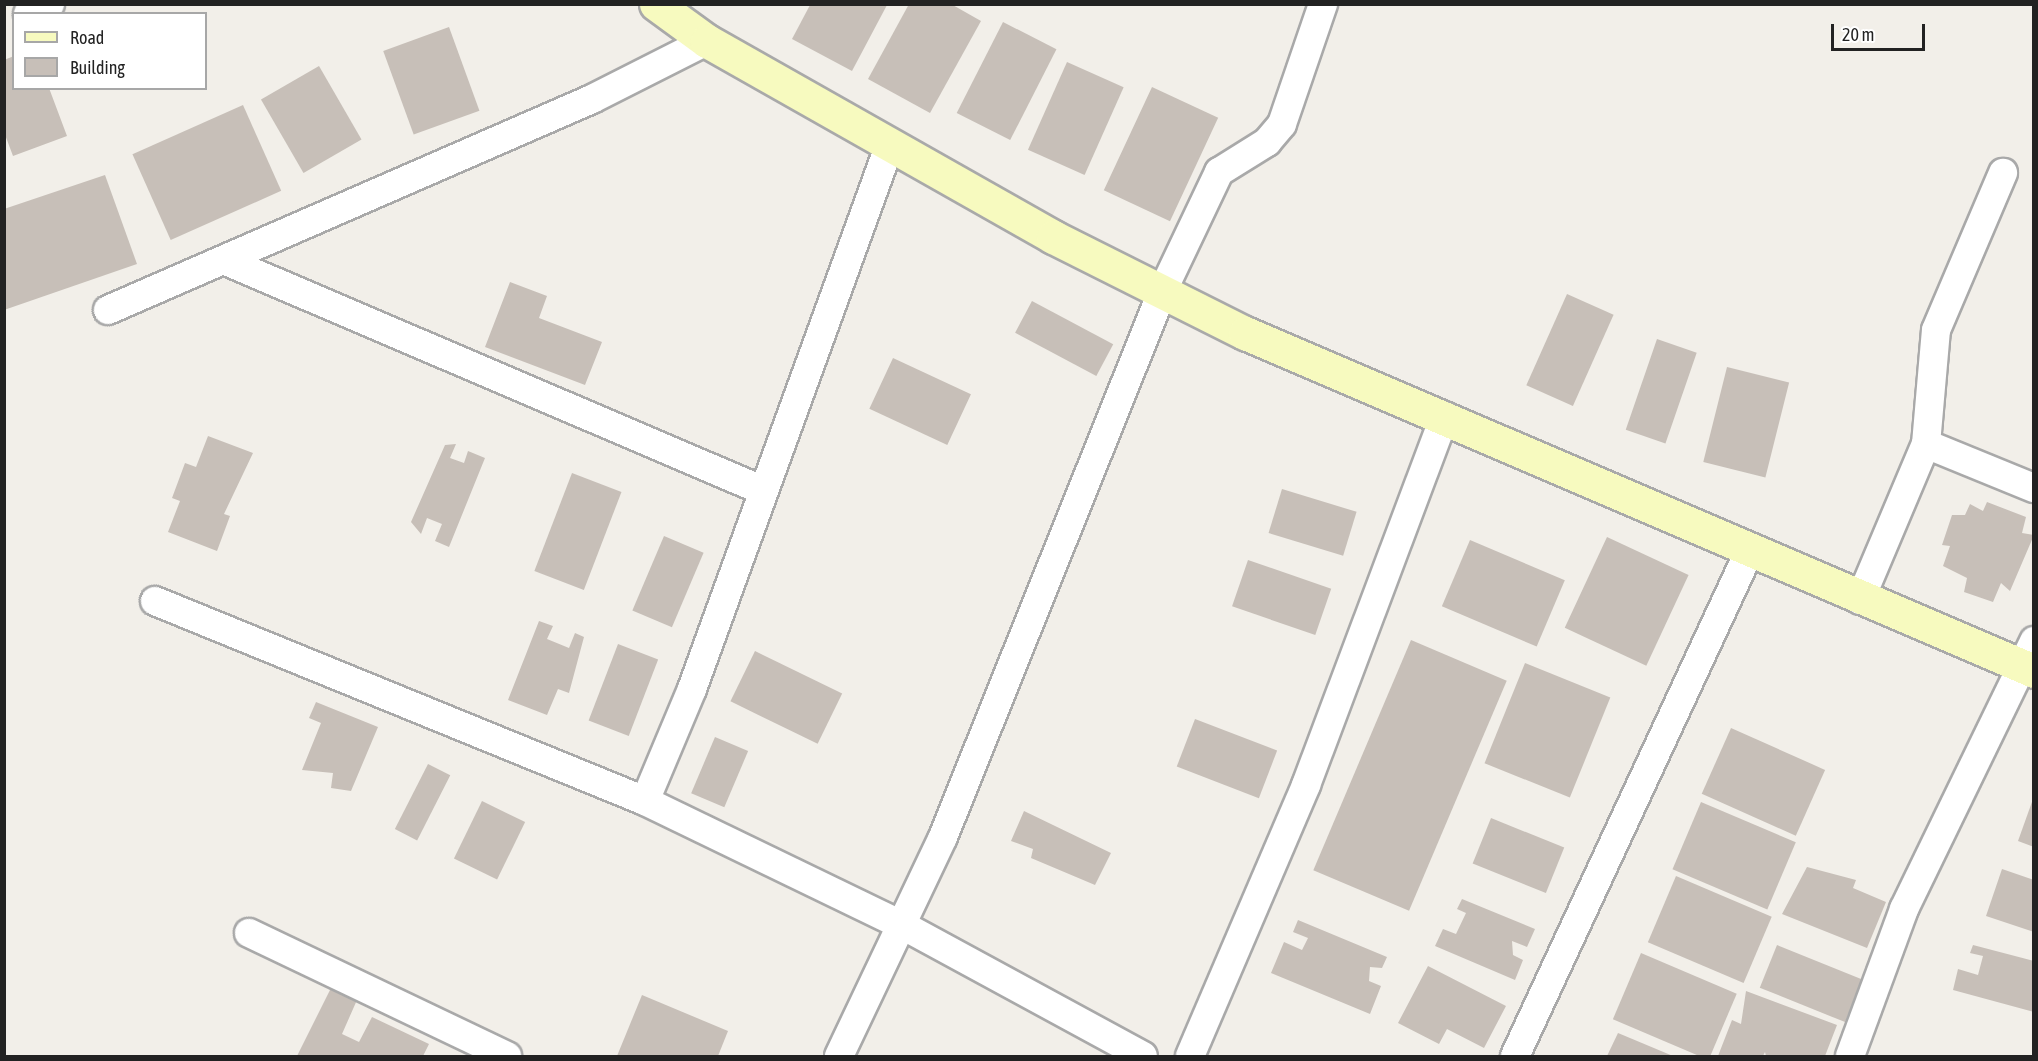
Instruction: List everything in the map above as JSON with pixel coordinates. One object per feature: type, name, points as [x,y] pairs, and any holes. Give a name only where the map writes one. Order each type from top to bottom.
[{"type":"street","points":[[32,12],[50,4]]},
{"type":"street","points":[[656,4],[707,40],[1053,237],[1245,333],[1445,416],[1860,600],[2029,659],[1904,909],[1850,1056]]},
{"type":"street","points":[[839,1056],[943,837],[1163,290],[1219,172],[1267,142],[1282,124],[1323,4]]},
{"type":"street","points":[[108,310],[226,261],[592,99],[707,40]]},
{"type":"street","points":[[645,801],[764,491],[890,144]]},
{"type":"street","points":[[1860,600],[1926,444],[1936,330],[2003,173]]},
{"type":"street","points":[[226,261],[764,491]]},
{"type":"street","points":[[1190,1056],[1306,785],[1445,416]]},
{"type":"street","points":[[1926,444],[2034,488]]},
{"type":"street","points":[[1515,1056],[1750,550]]},
{"type":"street","points":[[155,601],[645,801],[902,925],[1143,1056]]},
{"type":"street","points":[[249,933],[507,1056]]},
{"type":"building","points":[[909,4],[951,4],[981,21],[930,113],[868,79]]},
{"type":"building","points":[[810,5],[887,5],[852,71],[792,39]]},
{"type":"building","points":[[1003,22],[1056,49],[1010,140],[957,113]]},
{"type":"building","points":[[449,27],[479,111],[414,135],[383,51]]},
{"type":"building","points":[[12,57],[12,90],[50,90],[67,136],[13,156],[4,132],[4,60]]},
{"type":"building","points":[[1067,62],[1124,87],[1085,175],[1028,150]]},
{"type":"building","points":[[319,66],[362,140],[303,173],[261,100]]},
{"type":"building","points":[[1152,87],[1218,118],[1170,221],[1104,190]]},
{"type":"building","points":[[243,105],[281,191],[171,240],[132,154]]},
{"type":"building","points":[[105,175],[137,264],[4,310],[4,209]]},
{"type":"building","points":[[510,282],[547,296],[539,318],[602,342],[585,385],[485,347]]},
{"type":"building","points":[[1567,294],[1614,315],[1573,406],[1526,385]]},
{"type":"building","points":[[1032,301],[1113,344],[1096,376],[1015,333]]},
{"type":"building","points":[[1657,339],[1697,353],[1665,443],[1626,430]]},
{"type":"building","points":[[893,358],[971,394],[947,445],[869,409]]},
{"type":"building","points":[[1727,367],[1789,382],[1765,478],[1703,462]]},
{"type":"building","points":[[208,436],[253,453],[224,514],[230,516],[217,551],[168,532],[180,501],[172,498],[185,463],[196,467]]},
{"type":"building","points":[[456,444],[450,458],[464,463],[468,451],[485,458],[449,547],[435,541],[442,524],[427,518],[421,534],[411,522],[445,445]]},
{"type":"building","points":[[572,473],[621,492],[584,590],[534,571]]},
{"type":"building","points":[[1282,489],[1357,512],[1343,556],[1269,533]]},
{"type":"building","points":[[1987,502],[2026,517],[2022,533],[2034,535],[2010,591],[2001,583],[1993,602],[1964,592],[1967,578],[1943,566],[1950,546],[1942,545],[1952,515],[1965,515],[1970,504],[1983,511]]},
{"type":"building","points":[[664,536],[704,553],[672,627],[632,611]]},
{"type":"building","points":[[1607,537],[1689,575],[1646,666],[1565,628]]},
{"type":"building","points":[[1470,540],[1565,580],[1537,647],[1442,606]]},
{"type":"building","points":[[1248,560],[1331,589],[1315,635],[1232,606]]},
{"type":"building","points":[[539,621],[553,626],[547,639],[569,648],[575,633],[584,637],[569,693],[558,689],[547,715],[508,700]]},
{"type":"building","points":[[1411,640],[1507,681],[1409,911],[1313,870]]},
{"type":"building","points":[[618,644],[658,659],[629,736],[589,721]]},
{"type":"building","points":[[755,651],[842,694],[818,744],[730,701]]},
{"type":"building","points":[[1525,663],[1610,697],[1570,798],[1485,763]]},
{"type":"building","points":[[316,702],[378,727],[351,791],[331,788],[333,773],[302,770],[321,723],[309,718]]},
{"type":"building","points":[[1195,719],[1277,751],[1259,798],[1177,767]]},
{"type":"building","points":[[1731,728],[1825,770],[1796,836],[1702,794]]},
{"type":"building","points":[[715,737],[748,751],[724,807],[691,793]]},
{"type":"building","points":[[428,764],[450,775],[417,840],[395,829]]},
{"type":"building","points":[[2034,799],[2034,847],[2018,841]]},
{"type":"building","points":[[482,801],[525,822],[497,880],[454,859]]},
{"type":"building","points":[[1701,802],[1796,842],[1767,909],[1672,869]]},
{"type":"building","points":[[1024,811],[1111,853],[1095,885],[1031,858],[1033,849],[1011,841]]},
{"type":"building","points":[[1491,818],[1564,848],[1546,893],[1473,863]]},
{"type":"building","points":[[1807,867],[1856,880],[1853,888],[1886,902],[1867,948],[1782,914]]},
{"type":"building","points":[[2002,869],[2034,880],[2034,932],[1986,916]]},
{"type":"building","points":[[1676,876],[1772,917],[1744,983],[1648,942]]},
{"type":"building","points":[[1462,899],[1535,929],[1527,947],[1512,941],[1513,955],[1523,960],[1515,980],[1435,946],[1443,929],[1456,934],[1466,913],[1457,909]]},
{"type":"building","points":[[1298,920],[1387,957],[1382,968],[1370,967],[1369,981],[1381,986],[1370,1014],[1271,973],[1284,942],[1302,950],[1308,938],[1293,932]]},
{"type":"building","points":[[1777,945],[1862,979],[1845,1022],[1760,988]]},
{"type":"building","points":[[1973,945],[2034,961],[2034,1012],[1953,990],[1958,969],[1978,975],[1983,956],[1970,953]]},
{"type":"building","points":[[1641,953],[1737,994],[1710,1056],[1699,1056],[1613,1019]]},
{"type":"building","points":[[1428,966],[1506,1006],[1484,1048],[1447,1029],[1439,1044],[1398,1023]]},
{"type":"building","points":[[331,988],[357,1000],[342,1034],[359,1042],[372,1017],[429,1044],[423,1056],[297,1056]]},
{"type":"building","points":[[1746,991],[1837,1025],[1825,1056],[1766,1056],[1765,1052],[1763,1056],[1718,1056],[1732,1020],[1741,1024]]},
{"type":"building","points":[[642,995],[728,1031],[718,1056],[617,1056]]},
{"type":"building","points":[[1618,1033],[1673,1056],[1607,1056]]}]
